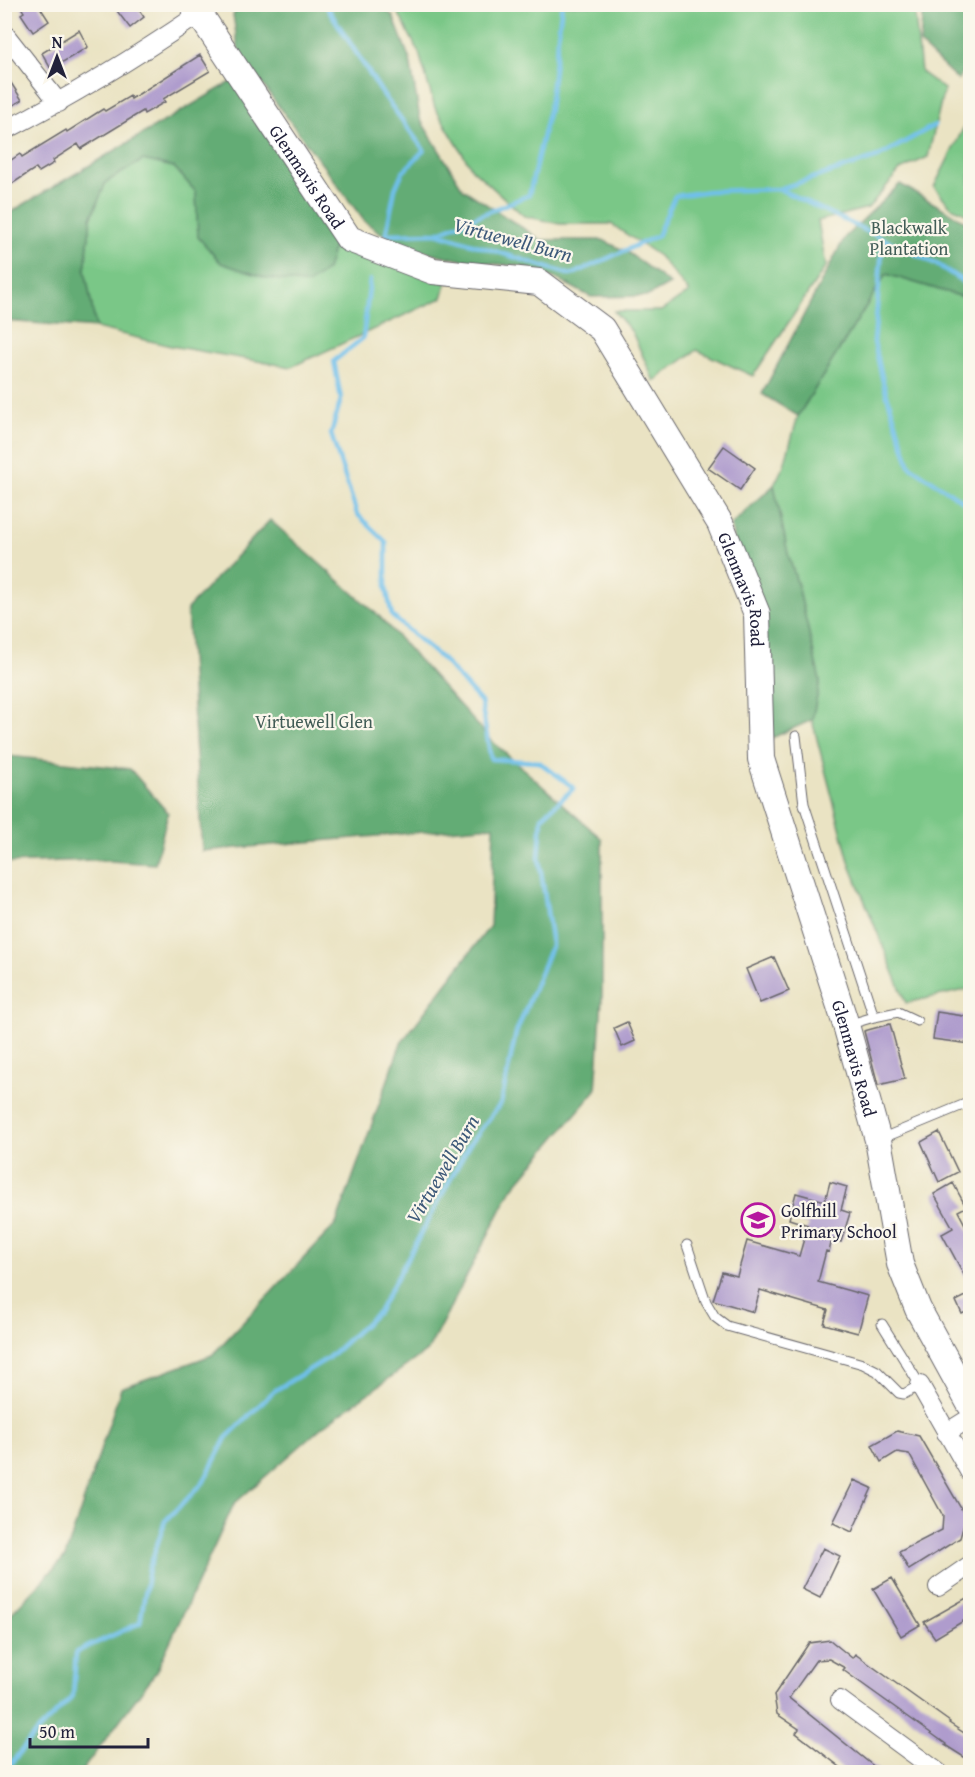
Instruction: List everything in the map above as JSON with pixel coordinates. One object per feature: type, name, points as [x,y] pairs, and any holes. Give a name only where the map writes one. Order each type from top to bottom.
[{"type":"main road","name":"Glenmavis Road","points":[[196,9],[350,239],[432,271],[538,282],[602,329],[720,523],[757,614],[761,759],[846,1025],[878,1140],[900,1264],[918,1309],[970,1404]]},
{"type":"street","points":[[4,131],[59,103],[143,52],[196,9]]},
{"type":"street","points":[[4,33],[59,103]]},
{"type":"street","points":[[920,1385],[970,1473]]},
{"type":"street","points":[[946,1433],[970,1418]]},
{"type":"street","points":[[938,1587],[970,1565]]},
{"type":"street","points":[[840,1700],[938,1773]]},
{"type":"lane","points":[[796,736],[804,804],[874,1017]]},
{"type":"lane","points":[[846,1025],[898,1012],[917,1021]]},
{"type":"lane","points":[[878,1140],[970,1102]]},
{"type":"lane","points":[[687,1245],[706,1302],[714,1317],[727,1326],[863,1364],[877,1371],[899,1393],[904,1394],[920,1385],[882,1324]]},
{"type":"green space","points":[[240,5],[380,5],[393,16],[410,60],[420,119],[463,189],[541,240],[603,240],[627,252],[670,284],[648,296],[591,297],[557,279],[518,266],[465,261],[399,245],[365,222],[239,53],[233,15]]},
{"type":"green space","points":[[394,5],[914,5],[921,72],[944,89],[928,157],[900,170],[868,208],[818,221],[826,266],[753,376],[697,350],[654,381],[632,332],[614,311],[661,311],[689,292],[659,256],[611,224],[560,224],[524,216],[472,169],[435,108],[419,53]]},
{"type":"green space","points":[[923,5],[970,5],[970,58],[958,80],[920,44]]},
{"type":"green space","points":[[234,80],[337,236],[327,270],[308,284],[266,278],[221,263],[198,237],[196,192],[174,167],[143,160],[106,182],[91,218],[85,270],[96,328],[5,321],[4,216]]},
{"type":"green space","points":[[970,115],[970,215],[951,207],[934,187]]},
{"type":"green space","points":[[143,160],[174,167],[196,192],[198,237],[337,236],[447,281],[442,298],[291,367],[171,346],[96,328],[85,270],[91,218],[106,182]]},
{"type":"green space","name":"Blackwalk Plantation","points":[[900,184],[970,224],[970,299],[886,274],[798,416],[762,394],[845,237]]},
{"type":"green space","points":[[886,274],[970,299],[970,989],[906,1003],[850,865],[812,720],[820,681],[798,586],[788,554],[774,485],[784,465],[798,416]]},
{"type":"green space","points":[[774,485],[788,554],[798,586],[820,681],[812,720],[772,738],[731,525]]},
{"type":"green space","name":"Virtuewell Glen","points":[[270,520],[379,616],[494,743],[602,839],[602,998],[596,1090],[512,1189],[428,1350],[322,1427],[234,1504],[156,1672],[81,1772],[5,1772],[5,1620],[65,1557],[121,1388],[212,1355],[336,1224],[401,1043],[490,926],[494,826],[202,851],[187,609]]},
{"type":"green space","points":[[4,754],[130,769],[168,813],[155,864],[95,860],[5,863]]},
{"type":"building","points":[[19,4],[38,4],[49,21],[33,32],[21,14],[24,12]]},
{"type":"building","points":[[126,4],[135,4],[144,17],[130,28],[117,11]]},
{"type":"building","points":[[79,30],[88,47],[51,69],[42,53]]},
{"type":"building","points":[[200,55],[210,71],[163,99],[165,102],[144,114],[143,111],[81,149],[78,144],[53,160],[54,163],[39,172],[36,168],[4,189],[4,165],[20,154],[22,157],[103,109],[105,111],[130,96],[131,99]]},
{"type":"building","points":[[4,72],[22,100],[4,111]]},
{"type":"building","points":[[724,446],[755,468],[740,490],[708,468]]},
{"type":"building","points":[[774,957],[789,991],[760,1003],[746,969]]},
{"type":"building","points":[[937,1012],[970,1017],[970,1044],[933,1039]]},
{"type":"building","points":[[627,1022],[635,1041],[622,1047],[614,1028]]},
{"type":"building","points":[[890,1024],[905,1079],[878,1085],[864,1031]]},
{"type":"building","points":[[939,1132],[958,1172],[939,1182],[921,1142]]},
{"type":"building","points":[[830,1182],[847,1187],[841,1210],[850,1213],[841,1242],[832,1239],[829,1252],[826,1251],[818,1282],[868,1296],[858,1333],[824,1324],[828,1310],[760,1290],[754,1312],[713,1300],[722,1272],[737,1276],[747,1241],[799,1256],[808,1225],[789,1219],[796,1193],[825,1201]]},
{"type":"building","points":[[953,1183],[966,1207],[958,1211],[970,1234],[970,1286],[942,1234],[953,1228],[934,1194]]},
{"type":"building","points":[[970,1294],[970,1310],[962,1314],[956,1301]]},
{"type":"building","points":[[897,1431],[919,1436],[966,1517],[960,1538],[909,1570],[899,1552],[942,1530],[943,1516],[909,1454],[897,1452],[881,1462],[872,1445]]},
{"type":"building","points":[[854,1480],[872,1488],[852,1532],[833,1523]]},
{"type":"building","points":[[823,1548],[840,1556],[820,1598],[802,1589]]},
{"type":"building","points":[[892,1578],[920,1625],[901,1636],[873,1589]]},
{"type":"building","points":[[970,1596],[970,1617],[935,1638],[924,1622]]},
{"type":"building","points":[[830,1640],[852,1658],[855,1654],[970,1737],[970,1761],[843,1670],[845,1668],[829,1659],[816,1660],[789,1698],[882,1773],[848,1773],[796,1733],[799,1729],[777,1714],[774,1695],[809,1643]]},
{"type":"waterway","name":"Virtuewell Burn","points":[[325,4],[382,93],[424,150],[402,173],[395,189],[386,234],[437,233],[571,275],[657,236],[675,196],[709,191],[779,189],[938,265],[970,286]]},
{"type":"waterway","points":[[437,233],[529,195],[549,109],[562,4]]},
{"type":"waterway","points":[[779,189],[878,157],[935,125]]},
{"type":"waterway","points":[[883,239],[874,342],[884,386],[910,466],[970,506]]},
{"type":"waterway","name":"Virtuewell Burn","points":[[4,1772],[34,1735],[73,1696],[76,1652],[140,1623],[149,1569],[165,1521],[203,1483],[226,1438],[274,1391],[328,1358],[379,1311],[469,1145],[501,1103],[516,1033],[552,944],[539,858],[542,817],[574,788],[539,762],[491,759],[481,702],[443,660],[392,616],[386,587],[386,542],[357,514],[331,434],[341,399],[334,361],[363,338],[370,280]]},
{"type":"place","name":"Golfhill Primary School","points":[[758,1220]]}]
